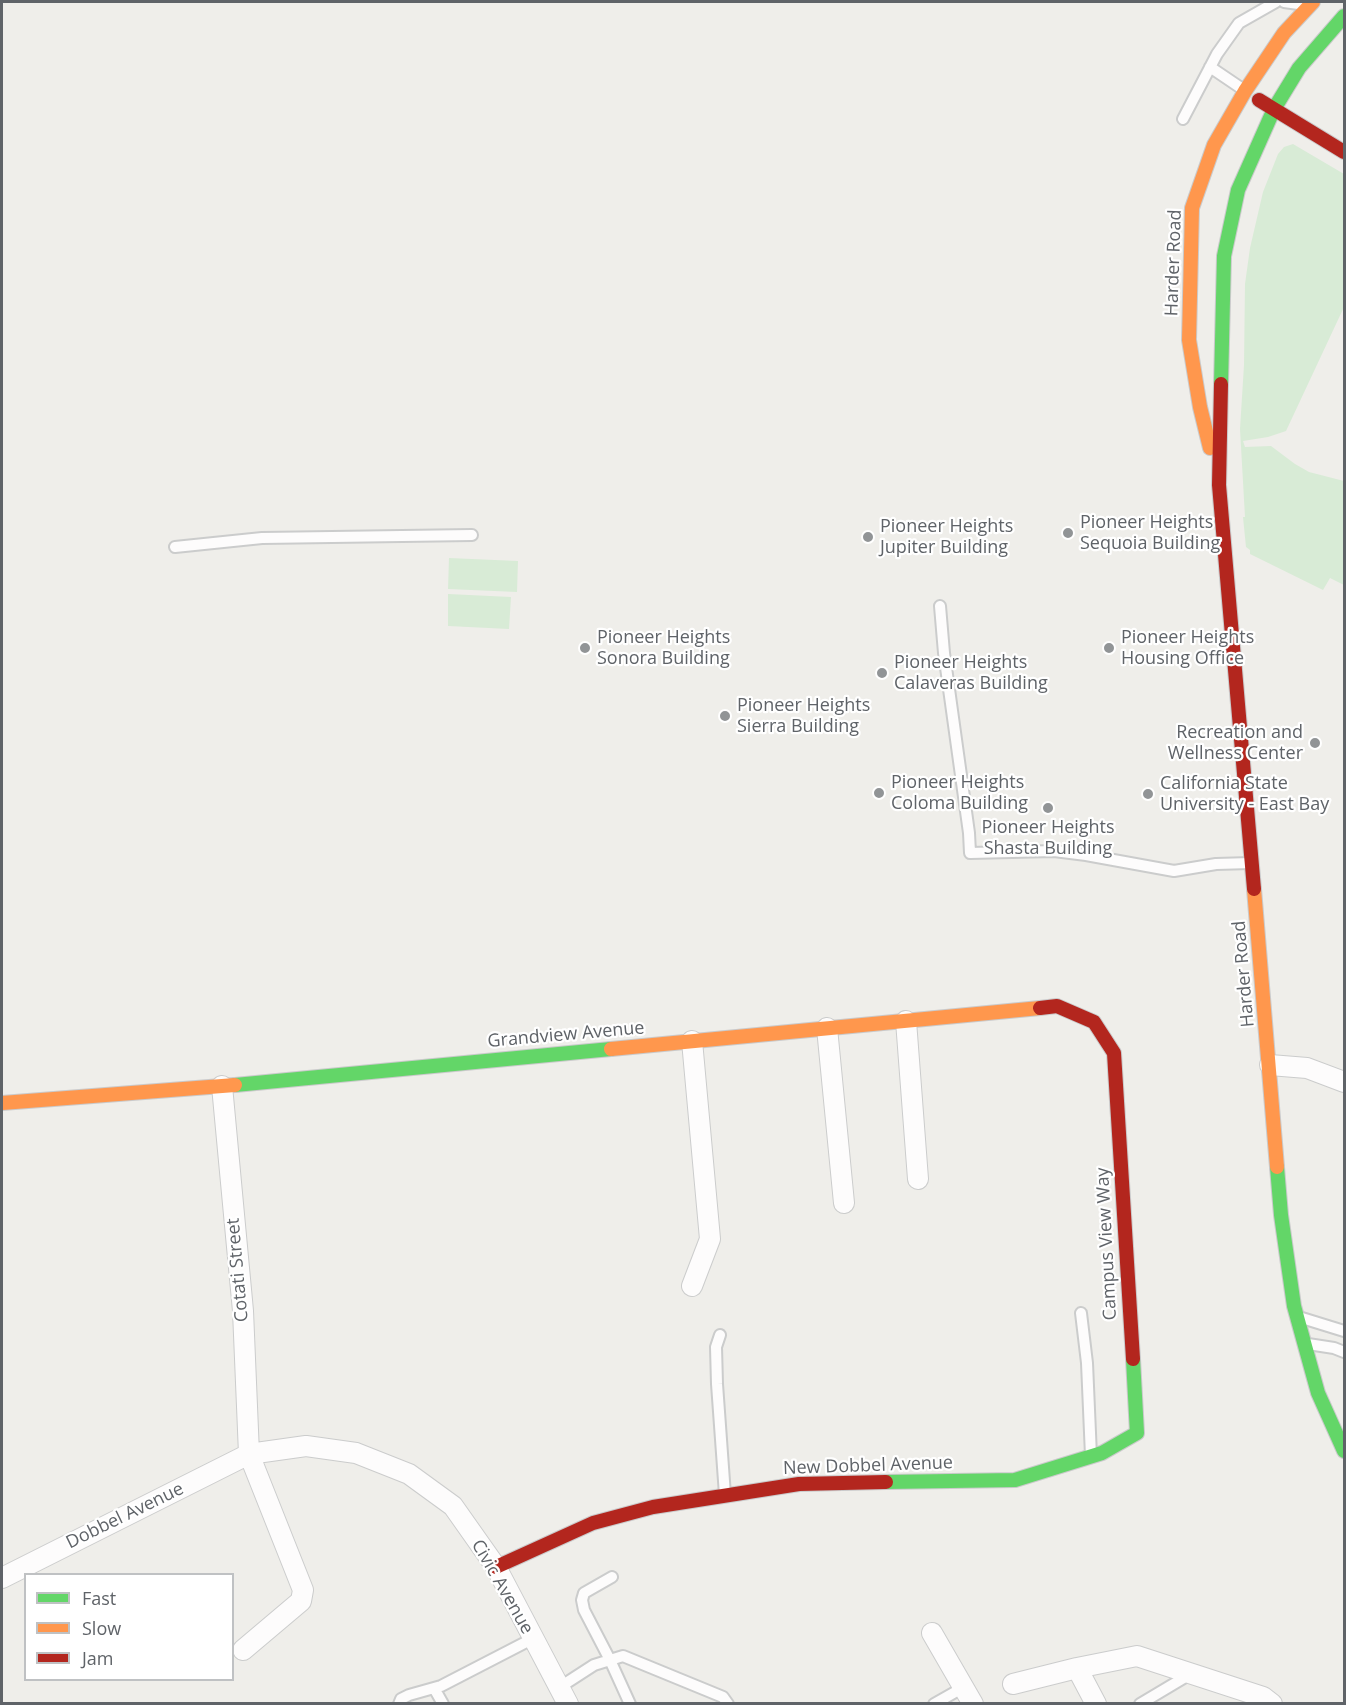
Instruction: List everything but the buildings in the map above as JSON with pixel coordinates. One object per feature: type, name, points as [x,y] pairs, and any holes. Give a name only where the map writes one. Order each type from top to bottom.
[{"type":"street","name":"Harder Road","points":[[1219,485],[1200,407],[1189,340],[1192,208],[1214,146],[1245,91],[1284,33],[1311,3]]},
{"type":"street","name":"Harder Road","points":[[1344,16],[1299,68],[1274,109],[1238,190],[1224,256],[1219,485],[1281,1215],[1297,1317],[1304,1344],[1318,1393],[1344,1451]]},
{"type":"street","points":[[1245,91],[1344,152]]},
{"type":"street","name":"Grandview Avenue","points":[[2,1103],[222,1086],[1057,1006],[1094,1022],[1114,1053]]},
{"type":"street","points":[[906,1021],[918,1179]]},
{"type":"street","points":[[827,1028],[844,1203]]},
{"type":"street","points":[[692,1041],[710,1239],[692,1286]]},
{"type":"street","name":"Campus View Way","points":[[1114,1053],[1137,1433]]},
{"type":"street","points":[[1270,1065],[1307,1068],[1344,1082]]},
{"type":"street","name":"Cotati Street","points":[[222,1086],[243,1311],[249,1454],[303,1590],[301,1601],[243,1650]]},
{"type":"street","name":"New Dobbel Avenue","points":[[496,1567],[594,1523],[653,1507],[799,1484],[1015,1480],[1102,1453],[1137,1433]]},
{"type":"street","name":"Civic Avenue","points":[[249,1454],[306,1446],[356,1453],[409,1474],[453,1506],[496,1567],[532,1639],[564,1695]]},
{"type":"street","name":"Dobbel Avenue","points":[[2,1578],[249,1454]]},
{"type":"street","points":[[932,1633],[968,1695]]},
{"type":"street","points":[[1013,1684],[1137,1656],[1263,1697],[1272,1704]]},
{"type":"street","points":[[1077,1668],[1096,1704]]},
{"type":"lane","points":[[1183,119],[1210,67],[1239,22],[1276,2]]},
{"type":"lane","points":[[1284,2],[1311,3]]},
{"type":"lane","points":[[1210,67],[1245,91]]},
{"type":"lane","points":[[175,547],[262,538],[472,535]]},
{"type":"lane","points":[[940,606],[970,854],[1054,851],[1174,872],[1216,864],[1251,863]]},
{"type":"lane","points":[[1082,1313],[1087,1362],[1091,1456]]},
{"type":"lane","points":[[1297,1317],[1344,1331]]},
{"type":"lane","points":[[720,1335],[717,1347],[717,1384],[725,1496]]},
{"type":"lane","points":[[1304,1344],[1334,1348],[1344,1352]]},
{"type":"lane","points":[[612,1577],[584,1593],[582,1600],[584,1610],[630,1704]]},
{"type":"lane","points":[[399,1704],[401,1699],[409,1695],[434,1688],[532,1639]]},
{"type":"lane","points":[[564,1695],[594,1665],[622,1656],[723,1697],[728,1704]]},
{"type":"lane","points":[[1140,1704],[1192,1673]]},
{"type":"lane","points":[[434,1688],[443,1704]]},
{"type":"lane","points":[[934,1704],[968,1695]]},
{"type":"green space","points":[[1293,144],[1344,174],[1344,307],[1286,431],[1243,441],[1245,447],[1271,446],[1309,472],[1344,481],[1344,585],[1330,578],[1323,590],[1250,554],[1250,550],[1246,547],[1243,517],[1245,517],[1240,429],[1245,284],[1250,248],[1263,192],[1278,154],[1284,147]]},
{"type":"green space","points":[[449,558],[518,561],[517,592],[448,589]]},
{"type":"green space","points":[[448,594],[511,597],[509,629],[448,626]]},
{"type":"traffic: fast","points":[[1221,384],[1224,256],[1238,190],[1274,109],[1299,68],[1344,16]]},
{"type":"traffic: fast","points":[[235,1085],[611,1049]]},
{"type":"traffic: fast","points":[[1277,1167],[1281,1215],[1294,1306],[1318,1393],[1344,1451]]},
{"type":"traffic: fast","points":[[886,1482],[1015,1480],[1102,1453],[1137,1433],[1133,1359]]},
{"type":"traffic: slow","points":[[1210,448],[1200,407],[1189,340],[1192,208],[1214,145],[1245,91],[1284,33],[1313,2]]},
{"type":"traffic: slow","points":[[1254,889],[1277,1167]]},
{"type":"traffic: slow","points":[[611,1049],[1040,1008]]},
{"type":"traffic: slow","points":[[2,1103],[235,1085]]},
{"type":"traffic: jam","points":[[1259,100],[1344,152]]},
{"type":"traffic: jam","points":[[1221,384],[1219,485],[1254,889]]},
{"type":"traffic: jam","points":[[1040,1008],[1057,1006],[1094,1022],[1114,1053],[1133,1359]]},
{"type":"traffic: jam","points":[[496,1567],[593,1523],[653,1507],[799,1484],[886,1482]]},
{"type":"place","name":"Pioneer Heights Sequoia Building","points":[[1068,533]]},
{"type":"place","name":"Pioneer Heights Jupiter Building","points":[[868,537]]},
{"type":"place","name":"Pioneer Heights Sonora Building","points":[[585,648]]},
{"type":"place","name":"Pioneer Heights Housing Office","points":[[1109,648]]},
{"type":"place","name":"Pioneer Heights Calaveras Building","points":[[882,673]]},
{"type":"place","name":"Pioneer Heights Sierra Building","points":[[725,716]]},
{"type":"place","name":"Recreation and Wellness Center","points":[[1315,743]]},
{"type":"place","name":"Pioneer Heights Coloma Building","points":[[879,793]]},
{"type":"place","name":"California State University - East Bay","points":[[1148,794]]},
{"type":"place","name":"Pioneer Heights Shasta Building","points":[[1048,808]]}]
